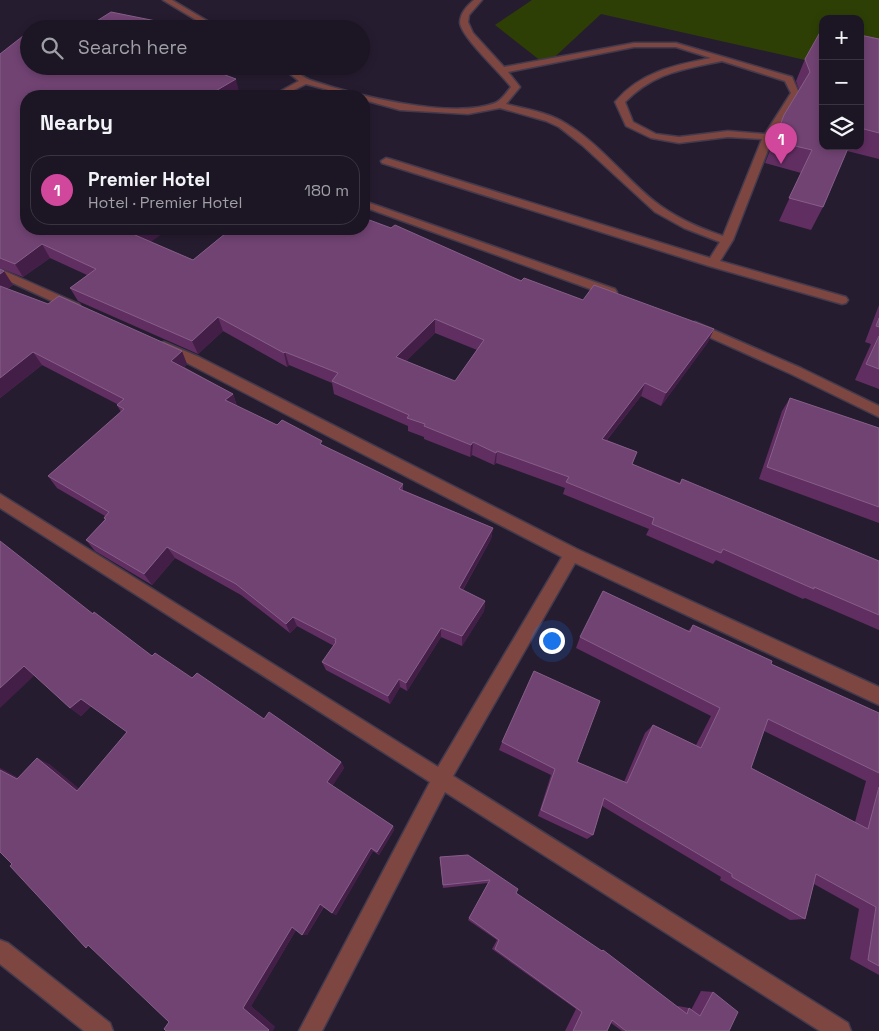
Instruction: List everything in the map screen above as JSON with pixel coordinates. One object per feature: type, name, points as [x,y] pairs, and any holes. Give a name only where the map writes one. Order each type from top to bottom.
[{"type":"street","points":[[167,0],[201,20]]},
{"type":"street","points":[[478,0],[469,7],[465,16],[464,26],[471,39],[503,70],[516,87],[500,105]]},
{"type":"street","points":[[503,70],[634,45],[676,46],[789,79],[795,93],[768,136],[727,240],[713,263]]},
{"type":"street","points":[[722,59],[659,72],[634,87],[620,102],[629,124],[654,136],[679,140],[728,134],[768,136]]},
{"type":"street","points":[[298,75],[305,80],[339,90]]},
{"type":"street","points":[[287,90],[305,80]]},
{"type":"street","points":[[370,99],[400,108],[468,111],[500,105],[560,124],[597,152],[653,205],[694,228],[727,240]]},
{"type":"street","points":[[386,161],[713,263],[842,300]]},
{"type":"street","points":[[370,206],[624,297]]},
{"type":"street","points":[[0,273],[86,312]]},
{"type":"street","points":[[688,323],[796,371],[879,412]]},
{"type":"street","points":[[149,340],[194,360],[572,554],[879,696]]},
{"type":"street","points":[[0,500],[840,1031]]},
{"type":"street","points":[[310,1031],[442,778],[572,554]]},
{"type":"street","points":[[0,951],[102,1031]]},
{"type":"green space","points":[[532,0],[879,0],[879,77],[864,73],[864,15],[819,15],[819,63],[601,14],[546,65],[495,25]]},
{"type":"building","points":[[111,12],[151,20],[98,20]]},
{"type":"building","points":[[819,34],[819,150],[847,150],[823,207],[789,198],[812,150],[774,141],[784,115],[810,72],[805,59]]},
{"type":"building","points":[[864,36],[879,39],[879,133],[864,129]]},
{"type":"building","points":[[20,38],[20,75],[225,75],[236,79],[217,90],[20,90],[20,235],[135,235],[193,260],[224,235],[370,235],[370,220],[391,228],[395,225],[521,281],[524,278],[583,300],[594,285],[714,329],[666,393],[645,383],[602,439],[637,452],[632,464],[680,484],[682,479],[879,561],[879,615],[723,549],[721,553],[652,524],[654,518],[566,482],[569,477],[497,451],[496,453],[473,442],[471,445],[424,426],[425,424],[407,418],[409,415],[332,381],[338,373],[284,353],[218,317],[192,341],[70,288],[96,269],[42,244],[15,264],[0,258],[0,54]],"holes":[[[435,319],[484,340],[455,381],[396,357]]]},
{"type":"building","points":[[0,286],[48,304],[59,296],[182,351],[171,361],[233,394],[225,400],[277,425],[282,420],[322,441],[320,444],[403,484],[399,489],[493,528],[459,588],[485,601],[462,636],[441,628],[406,683],[399,679],[388,696],[322,662],[336,642],[336,639],[293,617],[286,624],[236,584],[167,547],[144,574],[86,540],[106,519],[104,518],[109,512],[48,476],[124,409],[117,405],[124,399],[33,352],[0,378]]},
{"type":"building","points":[[879,336],[879,369],[866,364]]},
{"type":"building","points":[[790,398],[879,428],[879,507],[767,467]]},
{"type":"building","points":[[0,541],[93,614],[94,612],[152,656],[155,653],[192,678],[197,673],[264,719],[269,712],[341,762],[327,782],[393,826],[377,852],[371,848],[332,913],[320,904],[302,935],[292,927],[243,1008],[268,1031],[166,1031],[164,1029],[169,1022],[88,945],[86,948],[10,866],[12,864],[0,852],[0,770],[17,779],[37,758],[77,791],[127,732],[81,699],[70,708],[24,666],[0,688]]},
{"type":"building","points":[[603,591],[690,632],[693,625],[772,661],[771,664],[879,713],[879,773],[768,719],[751,768],[868,829],[879,787],[879,966],[868,960],[876,907],[816,874],[805,919],[732,877],[732,874],[604,798],[593,835],[541,810],[555,769],[502,742],[534,671],[600,701],[577,762],[627,783],[653,725],[701,748],[720,708],[580,637]]},
{"type":"building","points":[[468,855],[518,889],[516,893],[603,950],[687,1014],[689,1008],[700,1016],[713,992],[738,1012],[729,1031],[626,1031],[612,1020],[607,1031],[573,1031],[582,1012],[495,949],[499,940],[469,918],[490,880],[443,885],[440,857]]},
{"type":"place","name":"Premier Hotel","points":[[781,164]]}]
